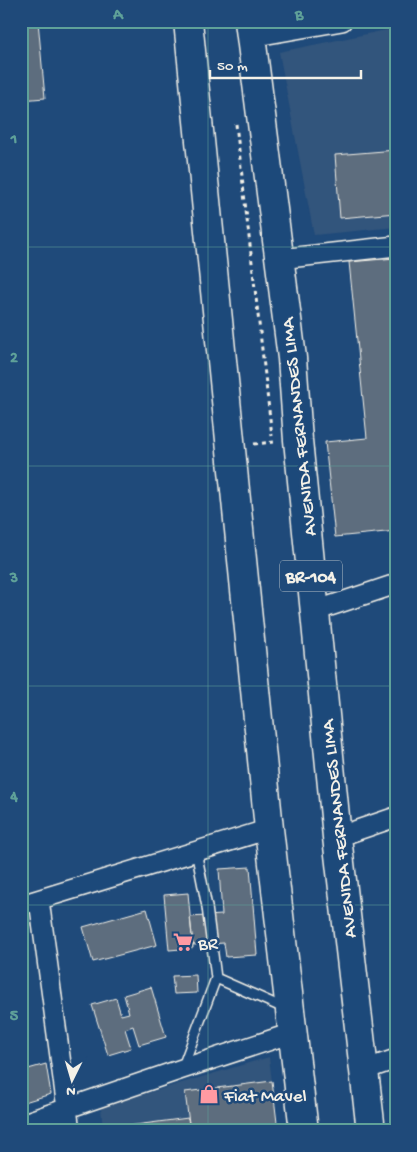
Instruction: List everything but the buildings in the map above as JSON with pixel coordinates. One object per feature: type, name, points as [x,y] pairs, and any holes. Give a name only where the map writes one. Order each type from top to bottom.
[{"type":"highway","points":[[188,21],[269,829],[304,1131]]},
{"type":"highway","name":"AVENIDA FERNANDES LIMA","points":[[250,29],[292,358],[298,440],[337,837],[371,1131]]},
{"type":"street","points":[[250,29],[342,21]]},
{"type":"street","points":[[279,259],[396,246]]},
{"type":"street","points":[[315,611],[396,584]]},
{"type":"street","points":[[337,837],[396,817]]},
{"type":"street","points":[[21,905],[269,829]]},
{"type":"street","points":[[40,900],[70,1131]]},
{"type":"street","points":[[21,1124],[182,1068],[291,1022]]},
{"type":"street","points":[[364,1070],[396,1059]]},
{"type":"lane","points":[[182,1068],[216,978],[207,907],[196,851]]},
{"type":"lane","points":[[216,978],[291,1022]]},
{"type":"path","points":[[230,446],[298,440]]},
{"type":"shaded area","points":[[396,28],[396,227],[314,235],[279,52]]},
{"type":"shaded area","name":"Fiat Mavel","points":[[269,1057],[278,1131],[103,1131],[101,1107]]},
{"type":"place","name":"BR","points":[[183,942]]},
{"type":"place","name":"Fiat Mavel","points":[[209,1094]]}]
